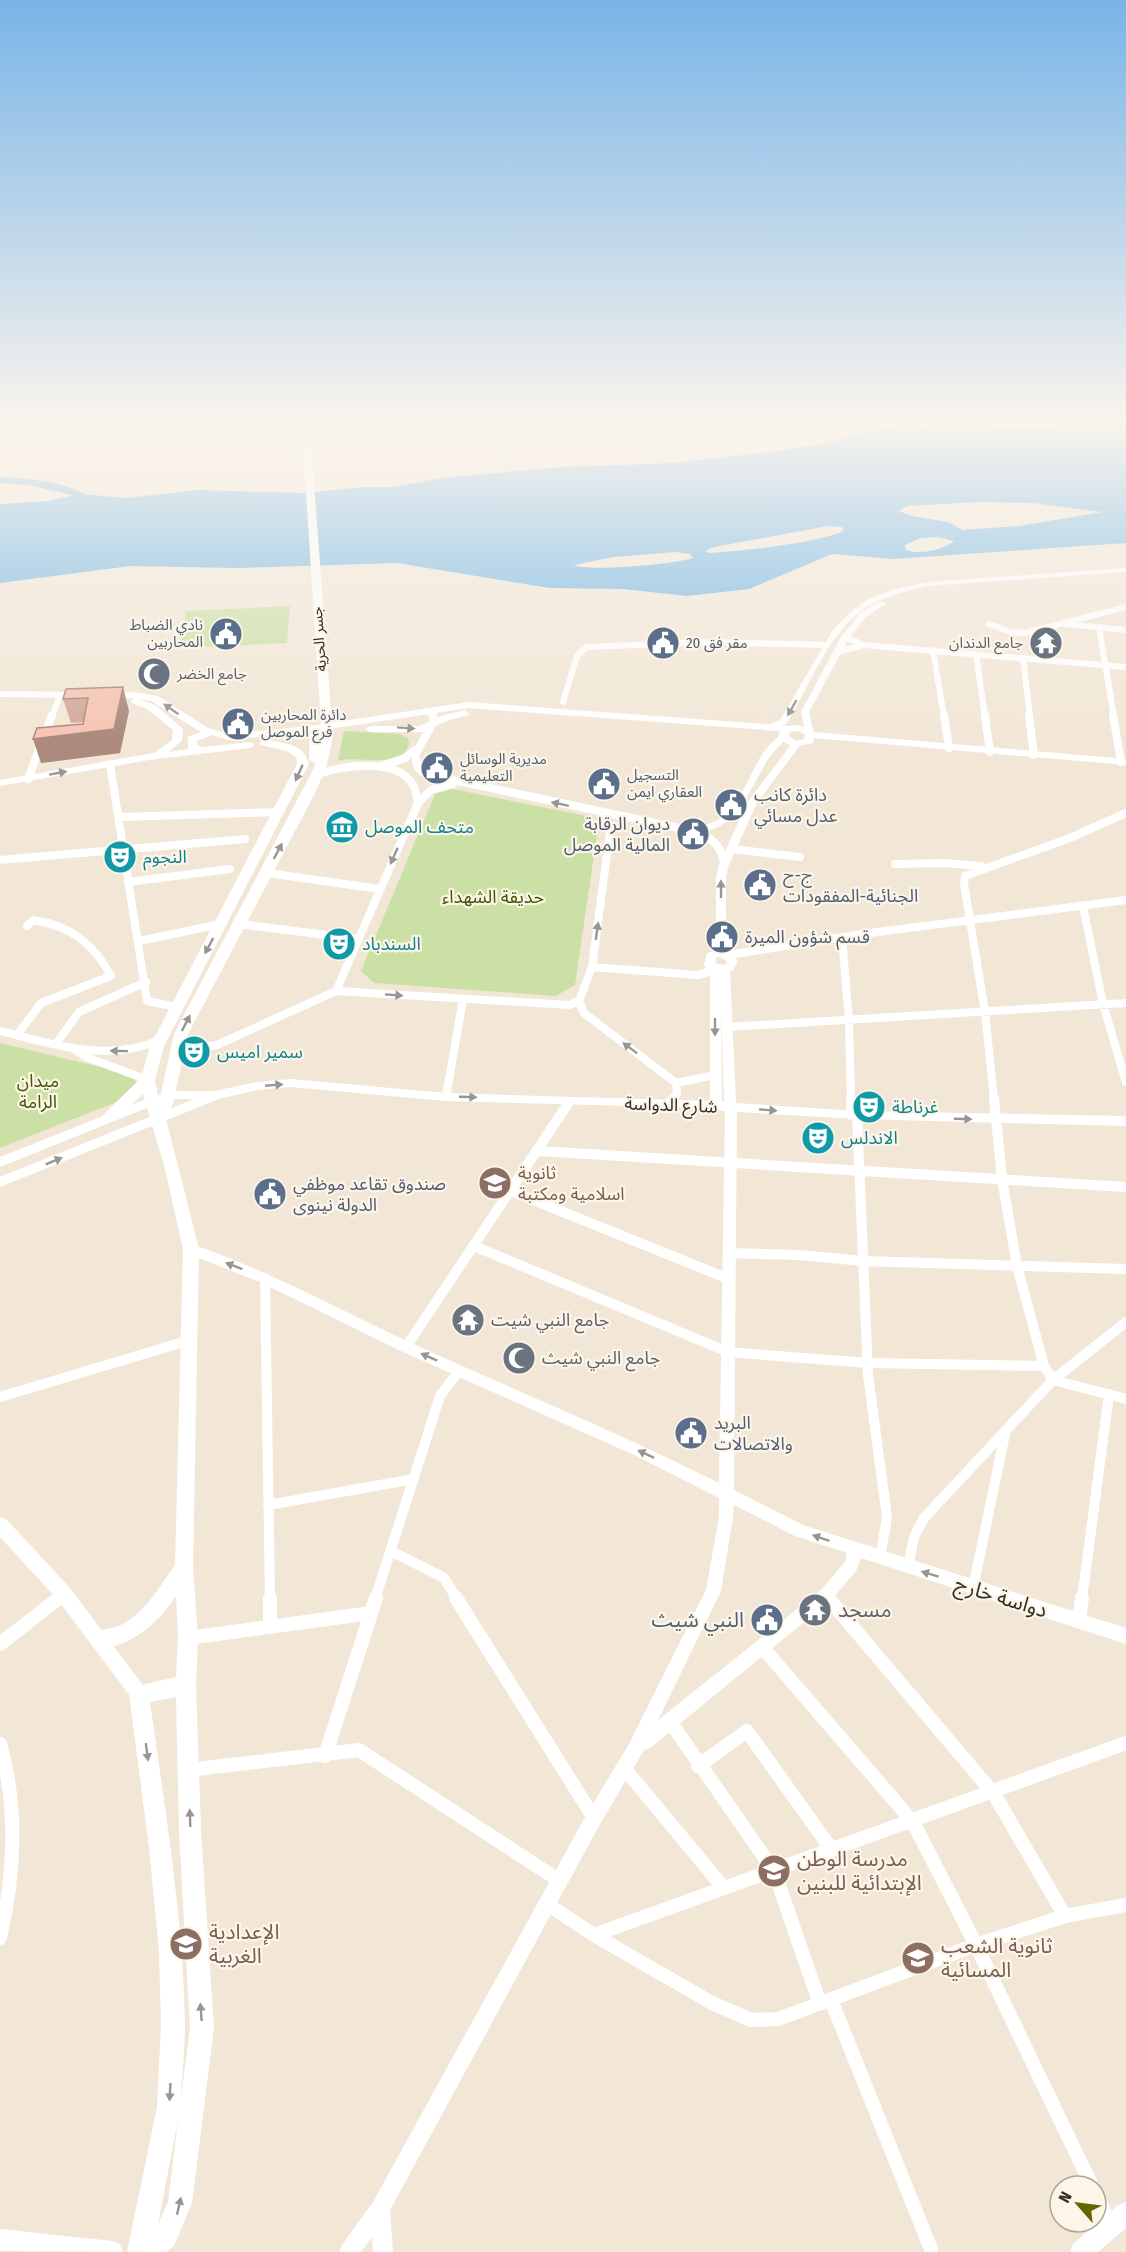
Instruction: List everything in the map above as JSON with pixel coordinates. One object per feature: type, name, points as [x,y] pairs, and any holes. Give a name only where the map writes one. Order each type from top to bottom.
[{"type":"main road","name":"جسر الحرية","points":[[159,1119],[164,1111],[179,1039],[318,771],[321,732],[320,666],[313,528]]},
{"type":"main road","points":[[2,694],[141,695],[154,698],[209,733],[236,737],[378,727],[417,729],[431,726],[451,716],[475,713],[785,734],[798,728],[809,736],[1123,762]]},
{"type":"main road","points":[[119,696],[151,707],[178,729],[179,737],[173,745],[150,757]]},
{"type":"main road","points":[[0,783],[150,757],[265,743],[462,706],[489,706],[766,728],[785,734],[796,744],[809,736]]},
{"type":"main road","points":[[200,750],[192,747],[192,739],[209,733]]},
{"type":"main road","points":[[147,2252],[165,2237],[180,2203],[202,2028],[188,1770],[186,1685],[188,1638],[184,1567],[191,1340],[191,1249],[159,1119],[154,1114],[148,1080],[161,1039],[303,764],[303,758],[291,748],[265,743]]},
{"type":"main road","points":[[109,1116],[148,1080]]},
{"type":"main road","points":[[0,1525],[64,1594],[139,1694],[160,1847],[170,1952],[173,2026],[170,2107],[140,2252]]},
{"type":"main road","points":[[100,1640],[122,1636],[142,1624],[184,1567]]},
{"type":"main road","points":[[139,1694],[186,1685]]},
{"type":"main road","points":[[1081,2252],[1119,2219]]},
{"type":"main road","points":[[0,2240],[112,2252]]},
{"type":"street","points":[[766,728],[783,722],[840,624],[852,612],[872,599],[911,586],[1126,570]]},
{"type":"street","points":[[809,736],[804,715],[816,689],[851,627],[863,615],[882,603],[918,591],[1126,575]]},
{"type":"street","points":[[989,624],[1018,633],[1126,606]]},
{"type":"street","points":[[840,624],[851,627]]},
{"type":"street","points":[[1058,624],[1126,630]]},
{"type":"street","points":[[1099,627],[1104,666],[1123,762]]},
{"type":"street","points":[[845,637],[864,645]]},
{"type":"street","points":[[563,702],[577,656],[587,647],[709,642],[826,645]]},
{"type":"street","points":[[837,652],[864,645],[1126,667]]},
{"type":"street","points":[[933,650],[949,748]]},
{"type":"street","points":[[976,654],[990,752]]},
{"type":"street","points":[[1023,658],[1034,756]]},
{"type":"street","points":[[804,687],[816,689]]},
{"type":"street","points":[[28,779],[60,695]]},
{"type":"street","points":[[373,767],[398,762],[415,750],[431,726],[434,716],[427,711]]},
{"type":"street","points":[[679,828],[711,826],[726,820],[769,751],[785,734]]},
{"type":"street","points":[[723,867],[752,803],[796,744]]},
{"type":"street","points":[[415,750],[415,765],[422,772],[461,784],[679,828],[701,834],[713,841],[723,855],[721,878],[724,954],[733,963],[697,975],[592,967]]},
{"type":"street","points":[[110,764],[146,982],[147,1001],[177,1007]]},
{"type":"street","points":[[318,771],[340,767],[373,767],[393,770],[408,778],[417,790],[418,802]]},
{"type":"street","points":[[336,991],[418,802],[431,790],[461,784]]},
{"type":"street","points":[[120,817],[280,812]]},
{"type":"street","points":[[601,813],[610,832],[592,967],[579,1001],[584,1013],[676,1083],[677,1094],[669,1102]]},
{"type":"street","points":[[1126,813],[1070,838],[965,876],[968,921],[984,1012],[1002,1179],[1017,1266],[1044,1366],[1053,1380],[1126,1399]]},
{"type":"street","points":[[0,861],[245,839]]},
{"type":"street","points":[[732,849],[800,857]]},
{"type":"street","points":[[895,864],[945,863],[987,867]]},
{"type":"street","points":[[128,882],[230,869]]},
{"type":"street","points":[[267,873],[380,889]]},
{"type":"street","points":[[348,2252],[380,2209],[594,1818],[635,1750],[713,1591],[726,1517],[727,1493],[730,1107],[727,1027],[717,968],[708,962],[709,958],[842,937],[1126,900]]},
{"type":"street","points":[[1083,906],[1103,1004],[1126,1082]]},
{"type":"street","points":[[16,1035],[41,1003],[111,976],[100,953],[83,937],[47,921],[33,920],[27,926]]},
{"type":"street","points":[[139,941],[221,924]]},
{"type":"street","points":[[239,924],[358,939]]},
{"type":"street","points":[[842,937],[860,1172],[867,1363],[887,1517],[887,1531],[878,1558]]},
{"type":"street","points":[[716,1106],[717,968]]},
{"type":"street","points":[[56,1044],[79,1012],[146,982]]},
{"type":"street","points":[[197,1048],[217,1045],[336,991],[569,1005],[579,1001]]},
{"type":"street","points":[[446,1096],[463,999]]},
{"type":"street","points":[[727,1027],[1126,1003]]},
{"type":"street","points":[[0,1031],[74,1049],[131,1051],[161,1039]]},
{"type":"street","points":[[74,1049],[86,1058],[123,1068],[148,1080]]},
{"type":"street","points":[[676,1083],[716,1075]]},
{"type":"street","name":"شارع الدواسة","points":[[0,1182],[217,1095],[257,1086],[291,1083],[446,1096],[569,1102],[669,1102],[854,1115],[995,1120],[1126,1121]]},
{"type":"street","name":"شارع الدواسة","points":[[0,1161],[151,1101],[192,1094],[217,1095]]},
{"type":"street","points":[[406,1347],[539,1151],[569,1102]]},
{"type":"street","points":[[539,1151],[1126,1187]]},
{"type":"street","points":[[511,1191],[729,1279]]},
{"type":"street","points":[[474,1246],[728,1352],[867,1363],[1044,1366]]},
{"type":"street","name":"دواسة خارج","points":[[191,1249],[265,1278],[406,1347],[727,1493],[800,1530],[878,1558],[1126,1636]]},
{"type":"street","points":[[729,1253],[799,1255],[863,1262],[1126,1269]]},
{"type":"street","points":[[265,1278],[270,1627]]},
{"type":"street","points":[[908,1567],[914,1537],[924,1518],[1053,1380],[1126,1322]]},
{"type":"street","points":[[0,1397],[191,1340]]},
{"type":"street","points":[[325,1756],[441,1396],[459,1371]]},
{"type":"street","points":[[1080,1621],[1109,1394]]},
{"type":"street","points":[[973,1587],[1005,1432]]},
{"type":"street","points":[[268,1505],[414,1479]]},
{"type":"street","points":[[635,1750],[669,1720],[763,1648],[826,1595],[851,1566],[855,1550]]},
{"type":"street","points":[[391,1551],[444,1578],[594,1818]]},
{"type":"street","points":[[0,1644],[64,1594]]},
{"type":"street","points":[[826,1595],[994,1794],[1065,1916]]},
{"type":"street","points":[[188,1638],[371,1613]]},
{"type":"street","points":[[763,1648],[913,1822],[976,1944],[1086,2174]]},
{"type":"street","points":[[669,1720],[698,1766],[774,1871],[825,2002],[931,2249]]},
{"type":"street","points":[[698,1766],[747,1731],[832,1850]]},
{"type":"street","points":[[594,1935],[723,1887],[994,1794],[1126,1743]]},
{"type":"street","points":[[0,1744],[7,1765],[12,1833],[6,1916],[0,1938]]},
{"type":"street","points":[[188,1770],[325,1756],[359,1750],[560,1881]]},
{"type":"street","points":[[624,1768],[723,1887]]},
{"type":"street","points":[[547,1904],[594,1935],[712,2003],[750,2020],[778,2019],[976,1944],[1065,1916],[1126,1905]]},
{"type":"street","points":[[1108,2207],[1119,2219]]},
{"type":"street","points":[[380,2209],[383,2252]]},
{"type":"green space","points":[[290,606],[287,643],[180,648],[186,611]]},
{"type":"green space","points":[[344,731],[400,734],[408,738],[409,744],[397,757],[338,761]]},
{"type":"green space","name":"حديقة الشهداء","points":[[452,789],[587,816],[598,828],[575,985],[556,996],[374,983],[361,971],[435,794]]},
{"type":"green space","name":"ميدان الرامة","points":[[0,1043],[121,1072],[134,1077],[136,1083],[127,1098],[0,1148]]},
{"type":"water","points":[[0,528],[817,528],[714,547],[705,551],[710,553],[780,546],[819,539],[834,535],[844,530],[843,528],[959,528],[963,530],[1126,528],[1126,543],[893,559],[832,554],[749,589],[687,596],[623,589],[550,588],[397,563],[237,568],[130,566],[0,583]],"holes":[[[938,537],[954,541],[930,551],[916,552],[905,549],[905,545],[920,538]],[[676,552],[690,554],[693,558],[669,563],[632,566],[596,568],[574,565],[613,557]]]},
{"type":"building","points":[[123,687],[114,729],[33,739],[37,728],[83,724],[88,698],[63,699],[66,689]]},
{"type":"place","name":"نادي الضباط المحاربين","points":[[226,634]]},
{"type":"place","name":"مقر فق 20","points":[[663,643]]},
{"type":"place","name":"جامع الدندان","points":[[1046,643]]},
{"type":"place","name":"جامع الخضر","points":[[154,674]]},
{"type":"place","name":"دائرة المحاربين فرع الموصل","points":[[238,724]]},
{"type":"place","name":"مديرية الوسائل التعليمية","points":[[437,768]]},
{"type":"place","name":"التسجيل العقاري ايمن","points":[[604,784]]},
{"type":"place","name":"دائرة كانب عدل مسائي","points":[[731,805]]},
{"type":"place","name":"متحف الموصل","points":[[342,827]]},
{"type":"place","name":"ديوان الرقابة المالية الموصل","points":[[693,834]]},
{"type":"place","name":"النجوم","points":[[120,857]]},
{"type":"place","name":"ج-ح الجنائية-المفقودات","points":[[760,885]]},
{"type":"place","name":"قسم شؤون الميرة","points":[[722,937]]},
{"type":"place","name":"السندباد","points":[[339,944]]},
{"type":"place","name":"سمير اميس","points":[[194,1052]]},
{"type":"place","name":"غرناطة","points":[[869,1107]]},
{"type":"place","name":"الاندلس","points":[[818,1138]]},
{"type":"place","name":"ثانوية اسلامية ومكتبة","points":[[495,1183]]},
{"type":"place","name":"صندوق تقاعد موظفي الدولة نينوى","points":[[270,1194]]},
{"type":"place","name":"جامع النبي شيت","points":[[468,1320]]},
{"type":"place","name":"جامع النبي شيث","points":[[519,1358]]},
{"type":"place","name":"البريد والاتصالات","points":[[691,1433]]},
{"type":"place","name":"مسجد","points":[[815,1610]]},
{"type":"place","name":"النبي شيث","points":[[767,1620]]},
{"type":"place","name":"مدرسة الوطن الإبتدائية للبنين","points":[[774,1871]]},
{"type":"place","name":"الإعدادية الغربية","points":[[186,1944]]},
{"type":"place","name":"ثانوية الشعب المسائية","points":[[918,1958]]}]
